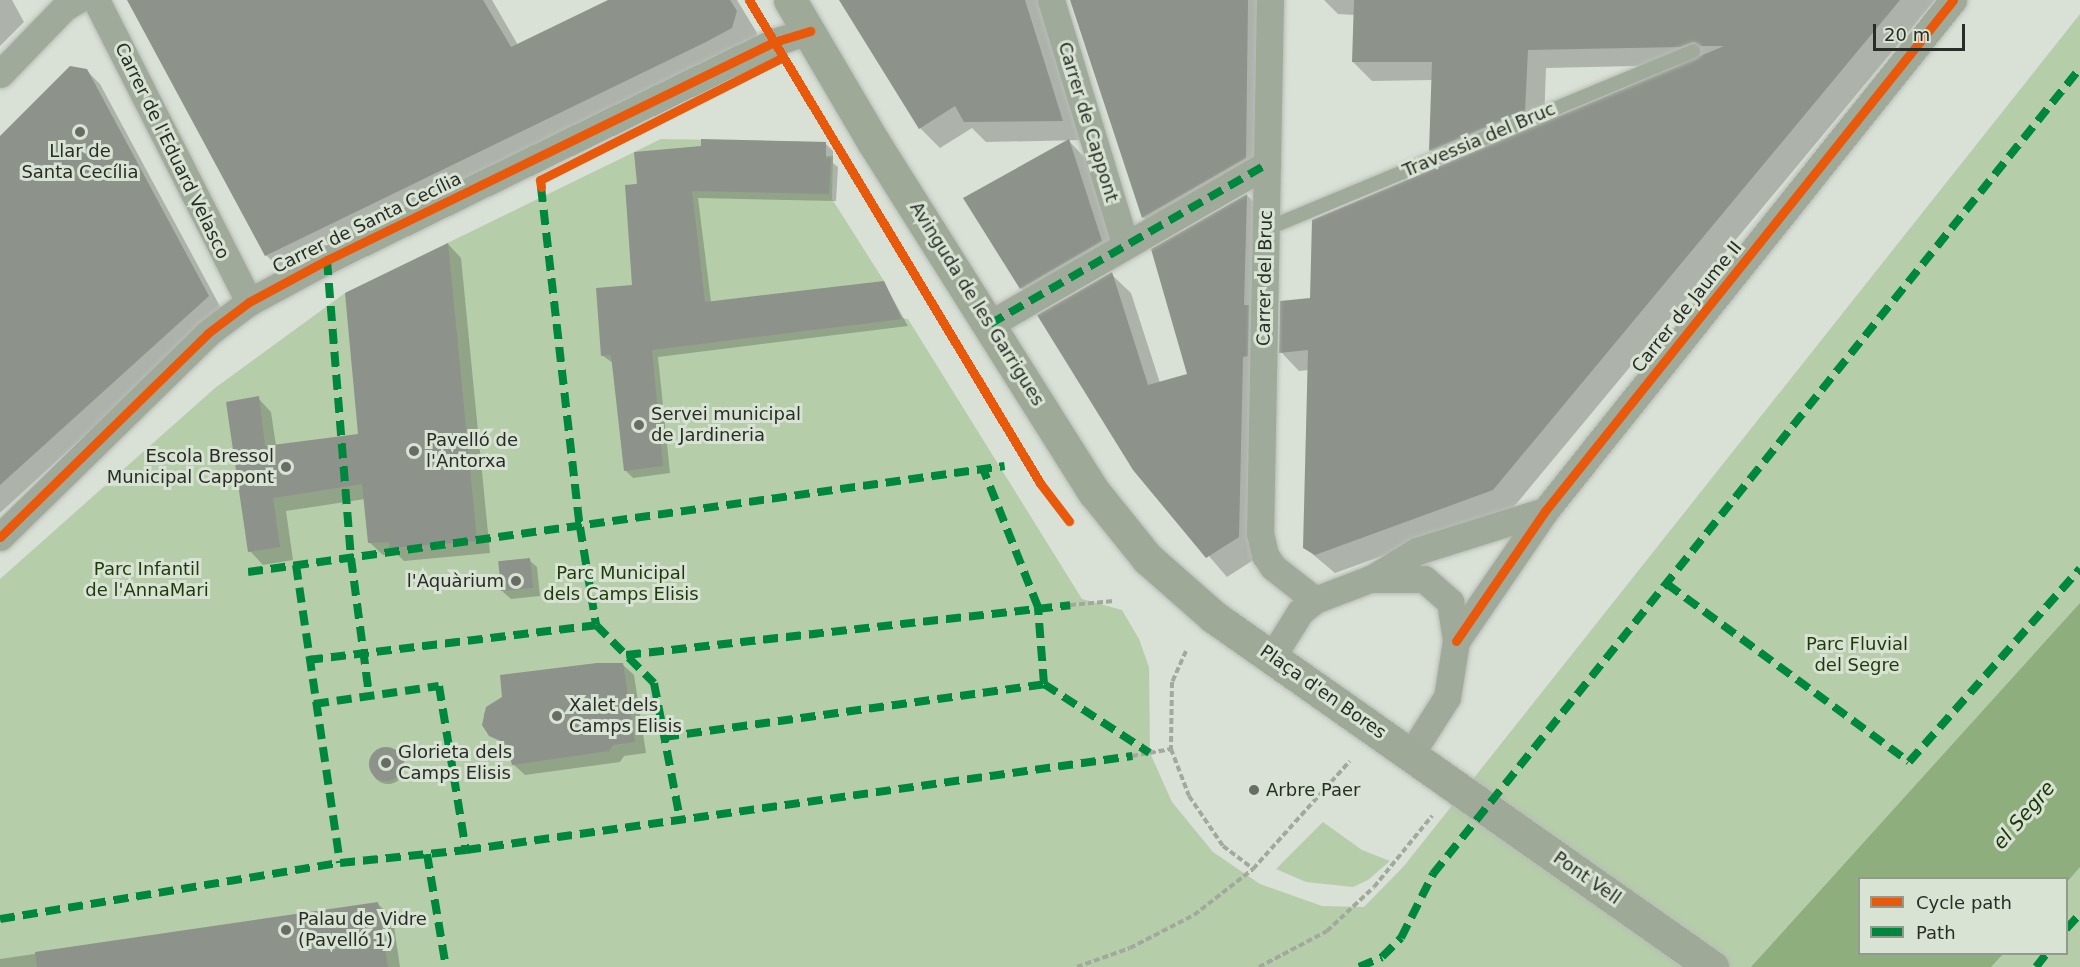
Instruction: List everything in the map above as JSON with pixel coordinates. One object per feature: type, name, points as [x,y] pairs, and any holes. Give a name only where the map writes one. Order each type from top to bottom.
[{"type":"main road","name":"Avinguda de les Garrigues","points":[[790,0],[874,143],[1094,492],[1147,558],[1185,592]]},
{"type":"main road","name":"Plaça d'en Bores","points":[[1185,592],[1272,657],[1462,790]]},
{"type":"main road","name":"Pont Vell","points":[[1462,790],[1712,967]]},
{"type":"street","name":"Carrer de l'Eduard Velasco","points":[[96,0],[249,302]]},
{"type":"street","name":"Carrer de Cappont","points":[[1051,0],[1125,243]]},
{"type":"street","name":"Carrer del Bruc","points":[[1270,0],[1260,534],[1265,555],[1315,600]]},
{"type":"street","name":"Carrer de Jaume II","points":[[1456,641],[1545,511],[1953,0]]},
{"type":"street","points":[[0,74],[69,2]]},
{"type":"street","name":"Carrer de Santa Cecília","points":[[0,537],[208,333],[249,302],[327,260],[774,42],[810,31]]},
{"type":"street","points":[[990,324],[1125,243],[1267,164]]},
{"type":"street","name":"Carrer de Jaume II","points":[[1272,657],[1300,612],[1315,600],[1370,579],[1417,551],[1545,511]]},
{"type":"street","name":"Carrer de Jaume II","points":[[1370,579],[1414,577],[1433,585],[1450,602],[1456,641],[1447,697],[1412,754]]},
{"type":"lane","name":"Travessia del Bruc","points":[[1266,229],[1693,51]]},
{"type":"path","points":[[1070,605],[1114,601]]},
{"type":"path","points":[[1186,651],[1172,682],[1171,749],[1189,796],[1223,846],[1253,869]]},
{"type":"path","points":[[1132,756],[1171,749]]},
{"type":"path","points":[[1077,967],[1130,948],[1194,915],[1253,869],[1350,761]]},
{"type":"path","points":[[1259,967],[1327,931],[1374,887],[1432,816]]},
{"type":"green space","name":"Parc Municipal dels Camps Elisis","points":[[2080,14],[2080,967],[0,967],[0,579],[215,388],[345,293],[661,139],[826,142],[826,156],[833,156],[832,199],[884,281],[902,318],[908,319],[1082,599],[1122,610],[1139,639],[1149,667],[1150,753],[1172,802],[1213,852],[1260,884],[1322,906],[1364,907],[1404,866]]},
{"type":"green space","points":[[1323,822],[1362,850],[1390,861],[1368,880],[1353,887],[1306,882],[1276,869]]},
{"type":"water","name":"el Segre","points":[[2080,603],[2080,867],[2068,881],[2068,877],[1858,877],[1858,955],[2002,955],[1991,967],[1751,967]]},
{"type":"building","points":[[127,0],[483,0],[511,47],[608,0],[730,0],[737,11],[732,28],[706,42],[265,256]]},
{"type":"building","points":[[839,0],[1025,0],[1063,121],[964,122],[955,106],[919,129]]},
{"type":"building","points":[[1070,0],[1248,0],[1246,158],[1142,218]]},
{"type":"building","points":[[1354,0],[1900,0],[1493,490],[1315,555],[1303,548],[1308,350],[1279,353],[1280,301],[1310,298],[1312,220],[1724,46],[1700,46],[1694,42],[1680,47],[1528,50],[1525,111],[1429,151],[1432,62],[1352,62]]},
{"type":"building","points":[[70,66],[87,69],[209,296],[0,485],[0,136]]},
{"type":"building","points":[[701,139],[826,142],[826,158],[831,158],[829,194],[692,191],[705,302],[884,281],[902,319],[652,350],[663,466],[624,471],[611,355],[601,356],[596,288],[632,285],[625,185],[637,184],[634,152],[701,146]]},
{"type":"building","points":[[1069,139],[1102,241],[1020,289],[963,198]]},
{"type":"building","points":[[1247,194],[1244,305],[1249,305],[1248,356],[1243,357],[1239,537],[1206,558],[1133,470],[1037,315],[1112,272],[1148,385],[1187,374],[1151,249]]},
{"type":"building","name":"Pavelló de l'Antorxa","points":[[448,243],[477,541],[389,548],[389,542],[368,543],[362,484],[273,498],[280,547],[248,552],[226,402],[259,396],[265,446],[358,434],[345,293]]},
{"type":"building","name":"l'Aquàrium","points":[[530,558],[533,588],[501,591],[498,561]]},
{"type":"building","name":"Xalet dels Camps Elisis","points":[[597,663],[623,663],[635,742],[613,745],[609,751],[512,765],[507,744],[489,736],[482,725],[486,707],[502,697],[500,675]]},
{"type":"building","name":"Glorieta dels Camps Elisis","points":[[386,747],[398,752],[403,764],[398,776],[386,781],[374,776],[369,764],[374,752]]},
{"type":"building","name":"Palau de Vidre (Pavelló 1)","points":[[378,902],[388,967],[37,967],[35,952]]},
{"type":"marked path","points":[[1359,967],[1382,957],[1401,938],[1433,874],[2080,68]]},
{"type":"marked path","points":[[990,324],[1267,164]]},
{"type":"marked path","points":[[541,187],[580,527],[596,625],[654,683],[680,819]]},
{"type":"marked path","points":[[327,260],[351,558],[369,695]]},
{"type":"marked path","points":[[248,572],[1005,466]]},
{"type":"marked path","points":[[664,737],[1044,684],[1038,607],[983,469]]},
{"type":"marked path","points":[[296,565],[340,863]]},
{"type":"marked path","points":[[1667,584],[1909,762],[2080,569]]},
{"type":"marked path","points":[[626,655],[1070,605]]},
{"type":"marked path","points":[[308,660],[596,625]]},
{"type":"marked path","points":[[1044,684],[1150,753]]},
{"type":"marked path","points":[[314,704],[439,686],[466,850]]},
{"type":"marked path","points":[[0,919],[340,863],[466,850],[1132,756]]},
{"type":"marked path","points":[[427,854],[446,967]]},
{"type":"marked path","points":[[2068,927],[2080,914]]},
{"type":"marked path","points":[[2036,967],[2045,955]]},
{"type":"cycle path","points":[[749,0],[1040,483],[1069,521]]},
{"type":"cycle path","points":[[1456,641],[1545,511],[1953,0]]},
{"type":"cycle path","points":[[0,537],[208,333],[249,302],[327,260],[774,42],[810,31]]},
{"type":"cycle path","points":[[541,187],[540,180],[783,57]]},
{"type":"place","name":"Llar de Santa Cecília","points":[[80,132]]},
{"type":"place","name":"Servei municipal de Jardineria","points":[[639,425]]},
{"type":"place","name":"Pavelló de l'Antorxa","points":[[414,451]]},
{"type":"place","name":"Escola Bressol Municipal Cappont","points":[[286,467]]},
{"type":"place","name":"l'Aquàrium","points":[[516,581]]},
{"type":"place","name":"Xalet dels Camps Elisis","points":[[557,716]]},
{"type":"place","name":"Glorieta dels Camps Elisis","points":[[386,763]]},
{"type":"place","name":"Arbre Paer","points":[[1254,790]]},
{"type":"place","name":"Palau de Vidre (Pavelló 1)","points":[[286,930]]},
{"type":"park label","name":"Parc Infantil de l'AnnaMari","points":[[147,580]]},
{"type":"park label","name":"Parc Fluvial del Segre","points":[[1857,655]]}]
